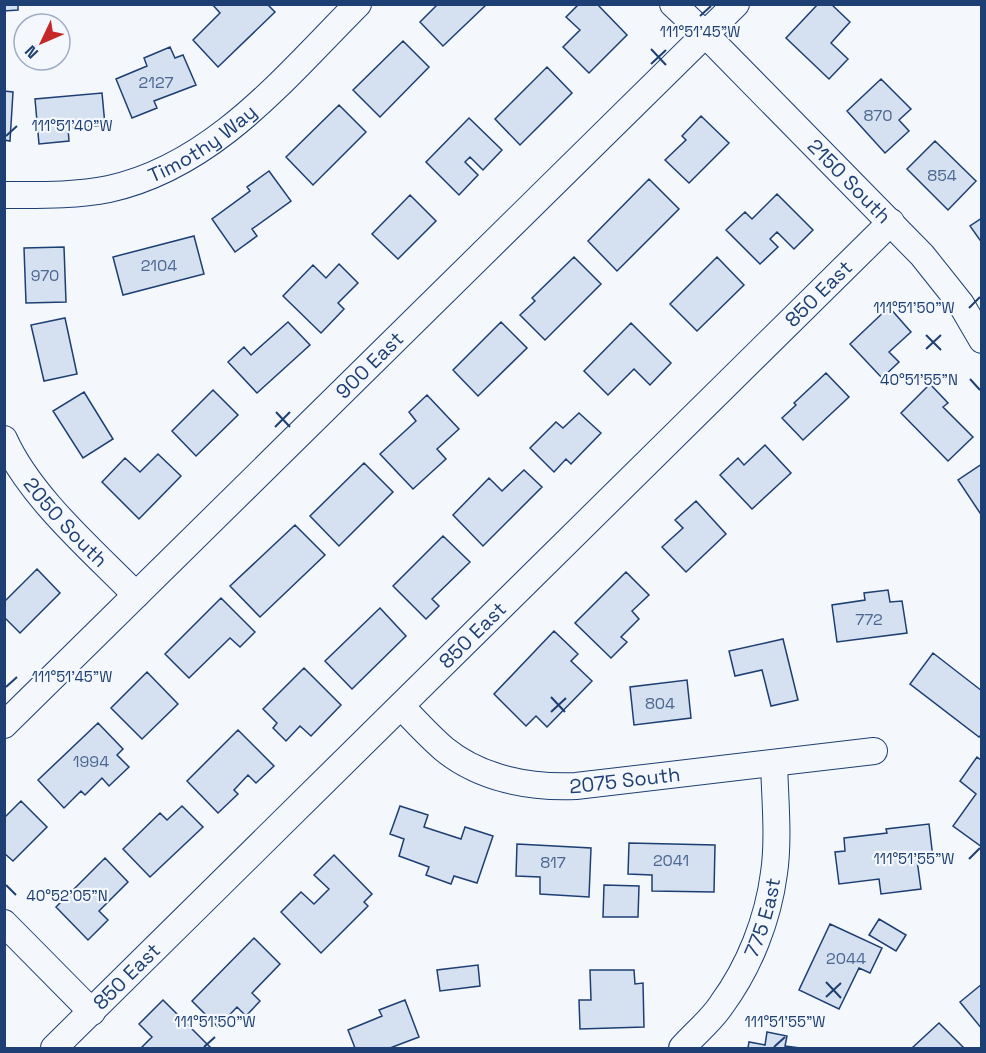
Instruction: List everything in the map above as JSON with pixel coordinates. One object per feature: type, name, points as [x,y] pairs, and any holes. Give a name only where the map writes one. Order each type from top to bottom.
[{"type":"street","name":"Timothy Way","points":[[4,195],[52,195],[110,188],[139,180],[192,155],[240,120],[358,4]]},
{"type":"street","name":"2150 South","points":[[674,4],[922,255],[961,304],[981,340]]},
{"type":"street","name":"900 East","points":[[4,725],[736,4]]},
{"type":"street","name":"850 East","points":[[54,1048],[891,222]]},
{"type":"street","name":"2050 South","points":[[4,439],[28,479],[50,507],[136,595]]},
{"type":"street","name":"2075 South","points":[[401,706],[446,751],[481,770],[518,783],[557,787],[874,751]]},
{"type":"street","name":"775 East","points":[[682,1048],[721,1006],[735,985],[754,946],[764,917],[774,872],[774,764]]},
{"type":"street","points":[[4,923],[92,1012]]},
{"type":"building","points":[[4,4],[18,4],[18,10],[4,11]]},
{"type":"building","points":[[212,4],[267,4],[275,12],[218,67],[193,40],[220,13]]},
{"type":"building","points":[[438,4],[487,4],[443,46],[420,22]]},
{"type":"building","points":[[579,4],[597,4],[627,35],[589,73],[563,47],[580,30],[566,17]]},
{"type":"building","points":[[818,4],[831,4],[850,22],[831,43],[848,59],[829,79],[786,38]]},
{"type":"building","points":[[403,41],[429,67],[380,117],[353,90]]},
{"type":"building","points":[[170,47],[175,58],[183,55],[196,85],[154,101],[157,108],[132,118],[116,79],[147,66],[144,58]]},
{"type":"building","points":[[547,67],[572,93],[520,145],[495,119]]},
{"type":"building","points":[[881,79],[911,109],[899,120],[909,131],[885,153],[847,111]]},
{"type":"building","points":[[4,91],[13,92],[10,141],[4,140]]},
{"type":"building","points":[[102,93],[105,125],[68,128],[69,141],[39,144],[35,99]]},
{"type":"building","points":[[339,105],[366,132],[313,185],[286,157]]},
{"type":"building","points":[[701,116],[729,143],[689,183],[665,160],[686,140],[682,136]]},
{"type":"building","points":[[469,118],[502,150],[483,170],[470,157],[465,162],[478,175],[459,195],[426,162]]},
{"type":"building","points":[[935,141],[976,181],[948,210],[907,169]]},
{"type":"building","points":[[269,171],[291,201],[252,229],[257,236],[235,252],[212,219],[250,191],[247,187]]},
{"type":"building","points":[[649,179],[679,209],[617,271],[588,241]]},
{"type":"building","points":[[777,194],[813,230],[794,249],[777,232],[770,239],[778,247],[760,264],[726,230],[745,212],[752,219]]},
{"type":"building","points":[[410,195],[436,221],[398,259],[372,234]]},
{"type":"building","points":[[982,218],[982,243],[970,226]]},
{"type":"building","points":[[194,236],[204,274],[123,295],[113,257]]},
{"type":"building","points":[[64,247],[66,302],[26,303],[24,248]]},
{"type":"building","points":[[574,257],[601,284],[545,340],[520,315],[535,301],[532,298]]},
{"type":"building","points":[[717,257],[744,285],[697,331],[670,304]]},
{"type":"building","points":[[339,264],[358,283],[338,303],[344,309],[321,333],[283,296],[313,265],[326,278]]},
{"type":"building","points":[[889,307],[911,332],[889,352],[899,362],[882,378],[850,344]]},
{"type":"building","points":[[65,318],[77,374],[44,381],[31,325]]},
{"type":"building","points":[[288,322],[310,345],[257,393],[228,362],[244,347],[251,355]]},
{"type":"building","points":[[501,322],[527,348],[478,396],[453,370]]},
{"type":"building","points":[[631,323],[671,363],[650,385],[634,369],[608,395],[584,371]]},
{"type":"building","points":[[826,373],[849,397],[803,440],[782,418],[796,405],[794,403]]},
{"type":"building","points":[[930,384],[948,403],[943,407],[973,437],[948,461],[901,413]]},
{"type":"building","points":[[213,390],[238,415],[196,456],[172,431]]},
{"type":"building","points":[[84,392],[113,439],[83,458],[53,411]]},
{"type":"building","points":[[427,395],[459,429],[437,449],[446,459],[413,489],[380,454],[416,421],[409,412]]},
{"type":"building","points":[[579,413],[601,433],[571,464],[566,459],[554,472],[530,448],[556,422],[563,428]]},
{"type":"building","points":[[765,445],[791,473],[752,509],[720,475],[738,458],[744,465]]},
{"type":"building","points":[[158,454],[181,476],[139,519],[102,482],[125,458],[140,472]]},
{"type":"building","points":[[364,463],[393,492],[339,546],[310,516]]},
{"type":"building","points":[[982,464],[982,516],[958,480]]},
{"type":"building","points":[[524,470],[542,487],[483,546],[453,515],[489,478],[502,491]]},
{"type":"building","points":[[696,501],[726,534],[686,572],[662,547],[683,528],[675,520]]},
{"type":"building","points":[[295,525],[325,555],[260,617],[230,586]]},
{"type":"building","points":[[443,536],[470,562],[432,599],[439,606],[426,619],[393,586]]},
{"type":"building","points":[[37,569],[60,593],[20,633],[4,617],[4,602]]},
{"type":"building","points":[[626,572],[649,595],[632,611],[639,619],[621,637],[627,642],[611,658],[575,623]]},
{"type":"building","points":[[888,590],[890,602],[902,601],[907,633],[837,642],[832,605],[865,600],[864,593]]},
{"type":"building","points":[[221,598],[255,632],[240,647],[230,638],[189,678],[165,654]]},
{"type":"building","points":[[380,608],[406,636],[352,689],[325,661]]},
{"type":"building","points":[[554,631],[578,654],[571,661],[592,681],[547,727],[536,716],[526,726],[494,694]]},
{"type":"building","points":[[783,639],[798,700],[771,706],[762,670],[735,676],[729,651]]},
{"type":"building","points":[[933,653],[982,691],[982,734],[979,737],[910,684]]},
{"type":"building","points":[[304,668],[341,705],[311,736],[300,726],[286,741],[273,728],[277,723],[263,709]]},
{"type":"building","points":[[147,672],[178,704],[142,739],[111,708]]},
{"type":"building","points":[[687,680],[691,718],[634,725],[630,687]]},
{"type":"building","points":[[98,723],[123,749],[117,755],[129,767],[109,786],[102,778],[85,795],[81,791],[64,808],[38,780]]},
{"type":"building","points":[[238,730],[274,766],[256,783],[248,775],[234,790],[238,794],[218,813],[187,781]]},
{"type":"building","points":[[977,757],[982,761],[982,847],[953,826],[976,794],[960,781]]},
{"type":"building","points":[[21,801],[47,827],[13,861],[4,853],[4,818]]},
{"type":"building","points":[[182,806],[203,827],[150,877],[123,849],[160,813],[167,820]]},
{"type":"building","points":[[400,806],[428,815],[424,827],[461,839],[465,827],[493,836],[477,883],[454,876],[451,884],[426,875],[429,867],[399,856],[404,839],[390,834]]},
{"type":"building","points":[[929,824],[933,858],[917,860],[921,889],[881,894],[879,879],[839,884],[835,852],[845,851],[844,838],[887,833],[886,829]]},
{"type":"building","points":[[629,843],[715,845],[714,892],[652,891],[652,875],[628,874]]},
{"type":"building","points":[[517,844],[591,848],[589,897],[540,894],[540,877],[516,876]]},
{"type":"building","points":[[334,855],[372,894],[364,902],[368,906],[321,953],[281,912],[301,892],[314,904],[329,889],[314,875]]},
{"type":"building","points":[[105,858],[128,882],[99,911],[108,920],[88,940],[56,907]]},
{"type":"building","points":[[604,885],[639,886],[638,917],[603,917]]},
{"type":"building","points":[[879,919],[906,935],[896,951],[869,935]]},
{"type":"building","points":[[830,924],[882,948],[870,973],[859,968],[839,1009],[799,990]]},
{"type":"building","points":[[254,938],[280,964],[252,993],[260,1001],[246,1016],[237,1007],[218,1027],[192,1001]]},
{"type":"building","points":[[478,965],[480,986],[440,991],[437,970]]},
{"type":"building","points":[[590,970],[634,970],[635,984],[643,983],[644,1027],[580,1029],[579,1000],[591,1000]]},
{"type":"building","points":[[982,984],[982,1029],[960,1002]]},
{"type":"building","points":[[163,1000],[211,1048],[141,1048],[152,1037],[139,1024]]},
{"type":"building","points":[[405,1000],[419,1037],[390,1048],[355,1048],[348,1030],[382,1016],[379,1010]]},
{"type":"building","points":[[939,1023],[964,1048],[912,1048]]},
{"type":"building","points":[[767,1032],[787,1036],[785,1046],[800,1048],[748,1048],[749,1042],[765,1045]]}]
